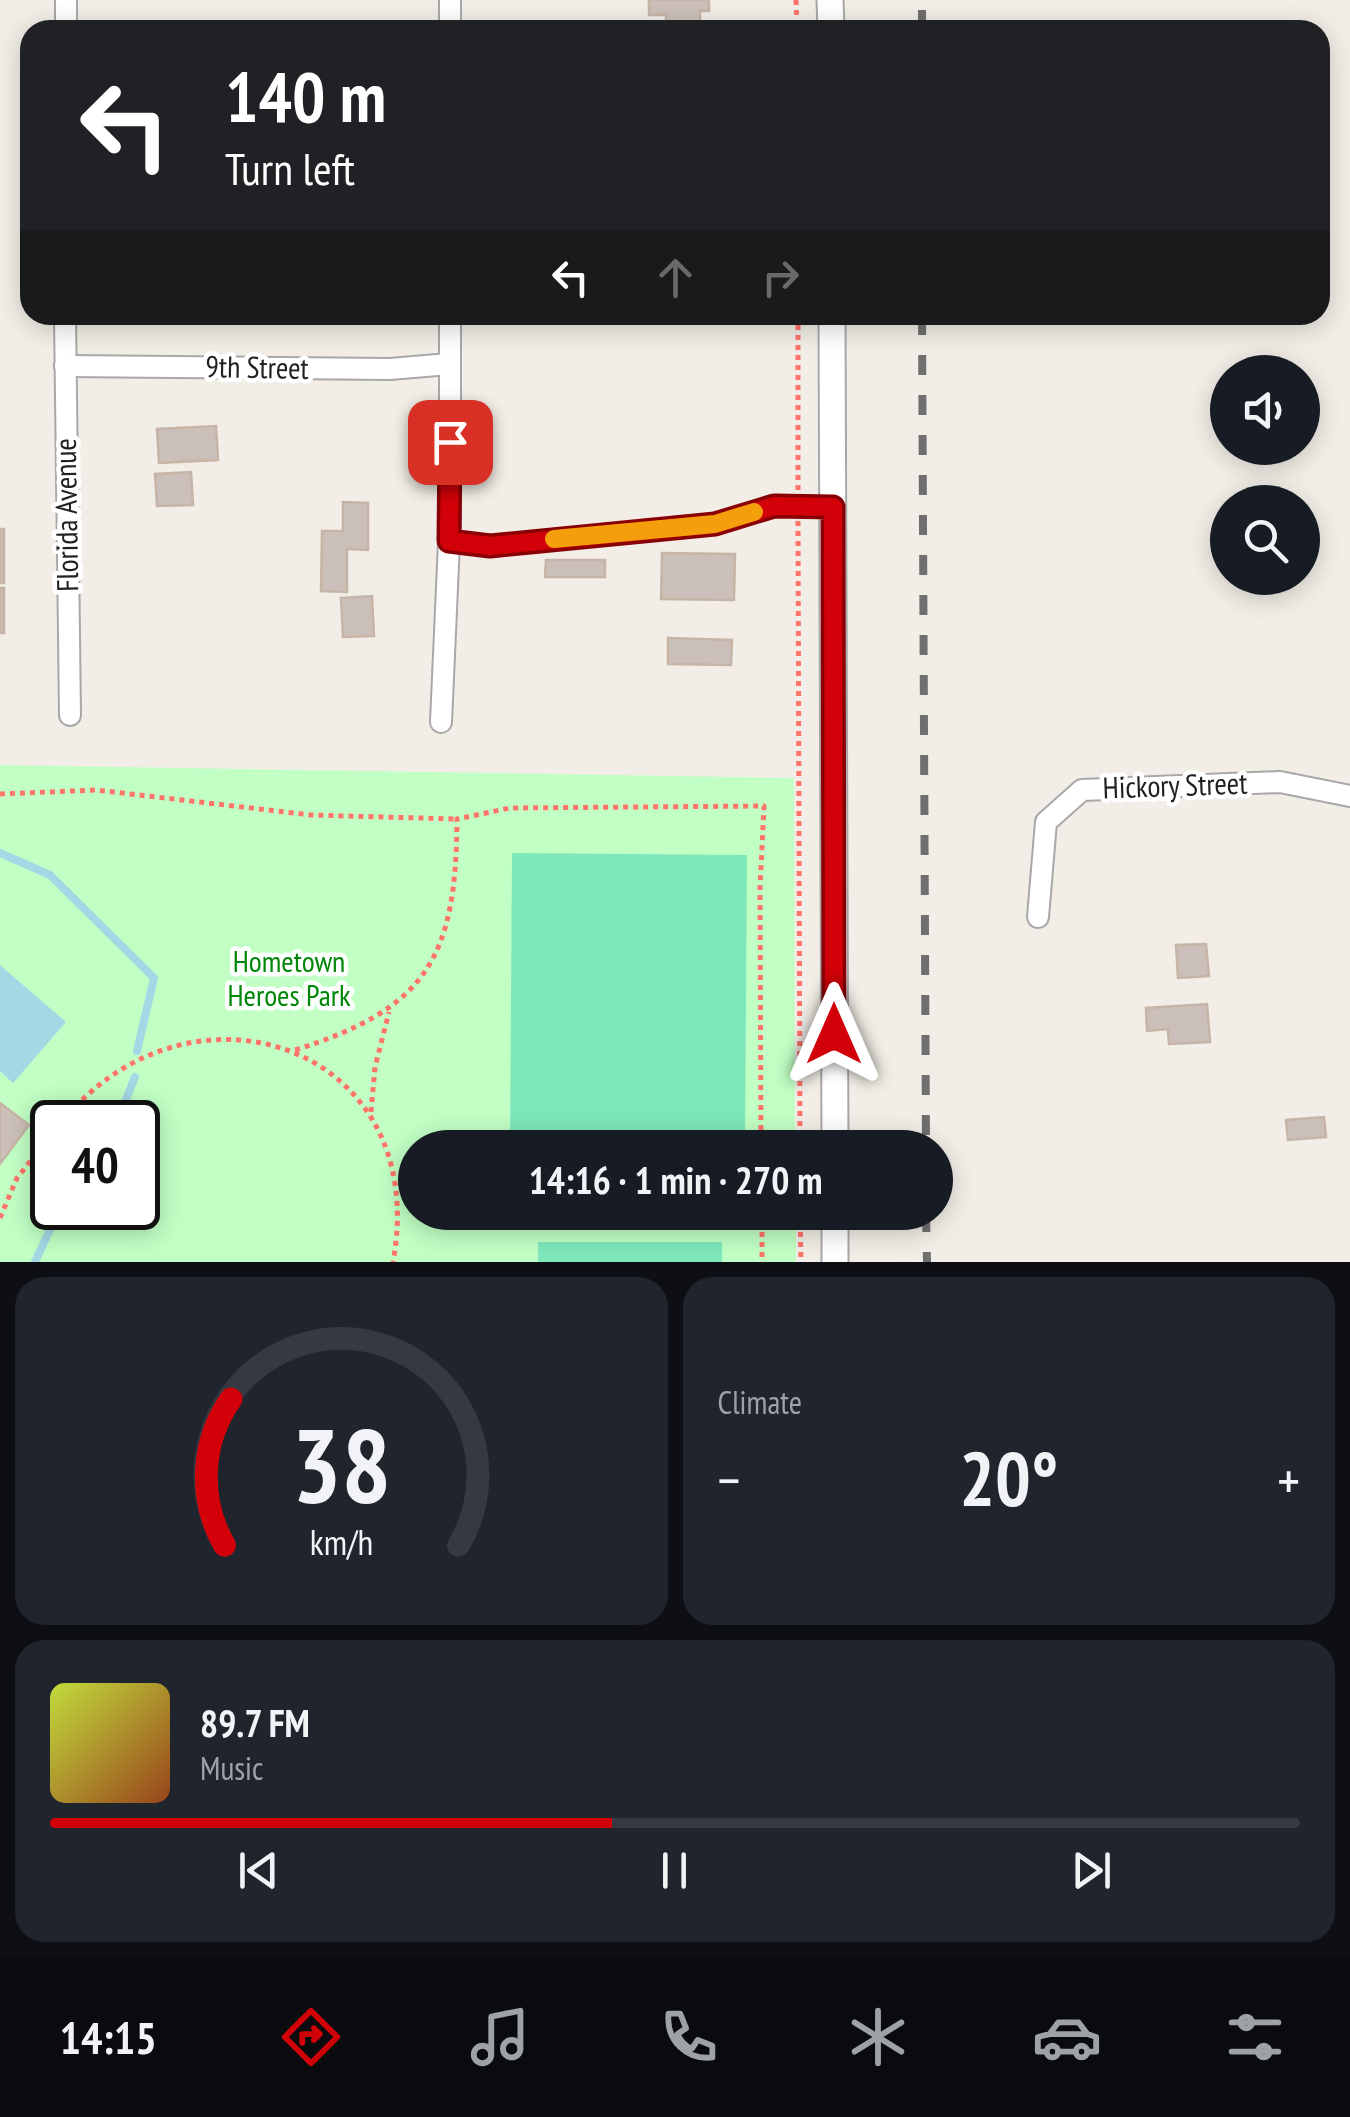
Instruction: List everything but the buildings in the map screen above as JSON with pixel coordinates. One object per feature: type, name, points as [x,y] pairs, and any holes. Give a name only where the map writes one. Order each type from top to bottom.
[{"type":"street","name":"Florida Avenue","points":[[65,325],[70,715]]},
{"type":"street","points":[[440,722],[449,541],[450,325]]},
{"type":"street","points":[[832,325],[834,1130]]},
{"type":"street","name":"9th Street","points":[[65,366],[390,369],[450,364]]},
{"type":"street","name":"Hickory Street","points":[[1038,917],[1046,822],[1082,790],[1280,782],[1350,796]]},
{"type":"street","points":[[835,1230],[835,1262]]},
{"type":"lane","points":[[449,541],[490,546],[715,524],[774,506],[833,507]]},
{"type":"path","points":[[798,325],[800,1130]]},
{"type":"path","points":[[0,794],[96,790],[311,815],[457,819],[510,808],[695,808],[725,803],[764,806],[760,888],[761,1130]]},
{"type":"path","points":[[296,1050],[345,1034],[389,1012],[429,964],[444,936],[457,880],[457,819]]},
{"type":"path","points":[[389,1012],[375,1067],[372,1113],[395,1185],[393,1262]]},
{"type":"path","points":[[86,1100],[104,1083],[172,1048],[232,1040],[296,1050],[336,1078],[372,1113]]},
{"type":"path","points":[[0,1218],[17,1178],[30,1162]]},
{"type":"path","points":[[762,1230],[762,1262]]},
{"type":"path","points":[[800,1230],[800,1262]]},
{"type":"green space","name":"Hometown Heroes Park","points":[[0,765],[794,778],[795,1130],[398,1130],[398,1230],[796,1230],[796,1262],[0,1262]]},
{"type":"green space","points":[[512,853],[747,855],[745,1130],[510,1130]]},
{"type":"green space","points":[[538,1242],[722,1242],[722,1262],[538,1262]]},
{"type":"water","points":[[0,965],[66,1022],[13,1083],[0,1071]]},
{"type":"waterway","points":[[0,853],[50,875],[154,978],[137,1051]]},
{"type":"waterway","points":[[126,1100],[135,1077]]},
{"type":"waterway","points":[[35,1262],[50,1230]]},
{"type":"railway","points":[[922,0],[922,20]]},
{"type":"railway","points":[[922,325],[926,1130]]},
{"type":"railway","points":[[926,1230],[927,1262]]},
{"type":"slow traffic","points":[[554,539],[715,524],[754,512]]},
{"type":"route","points":[[450,442],[449,541],[490,546],[715,524],[774,506],[833,507],[834,1034]]}]
